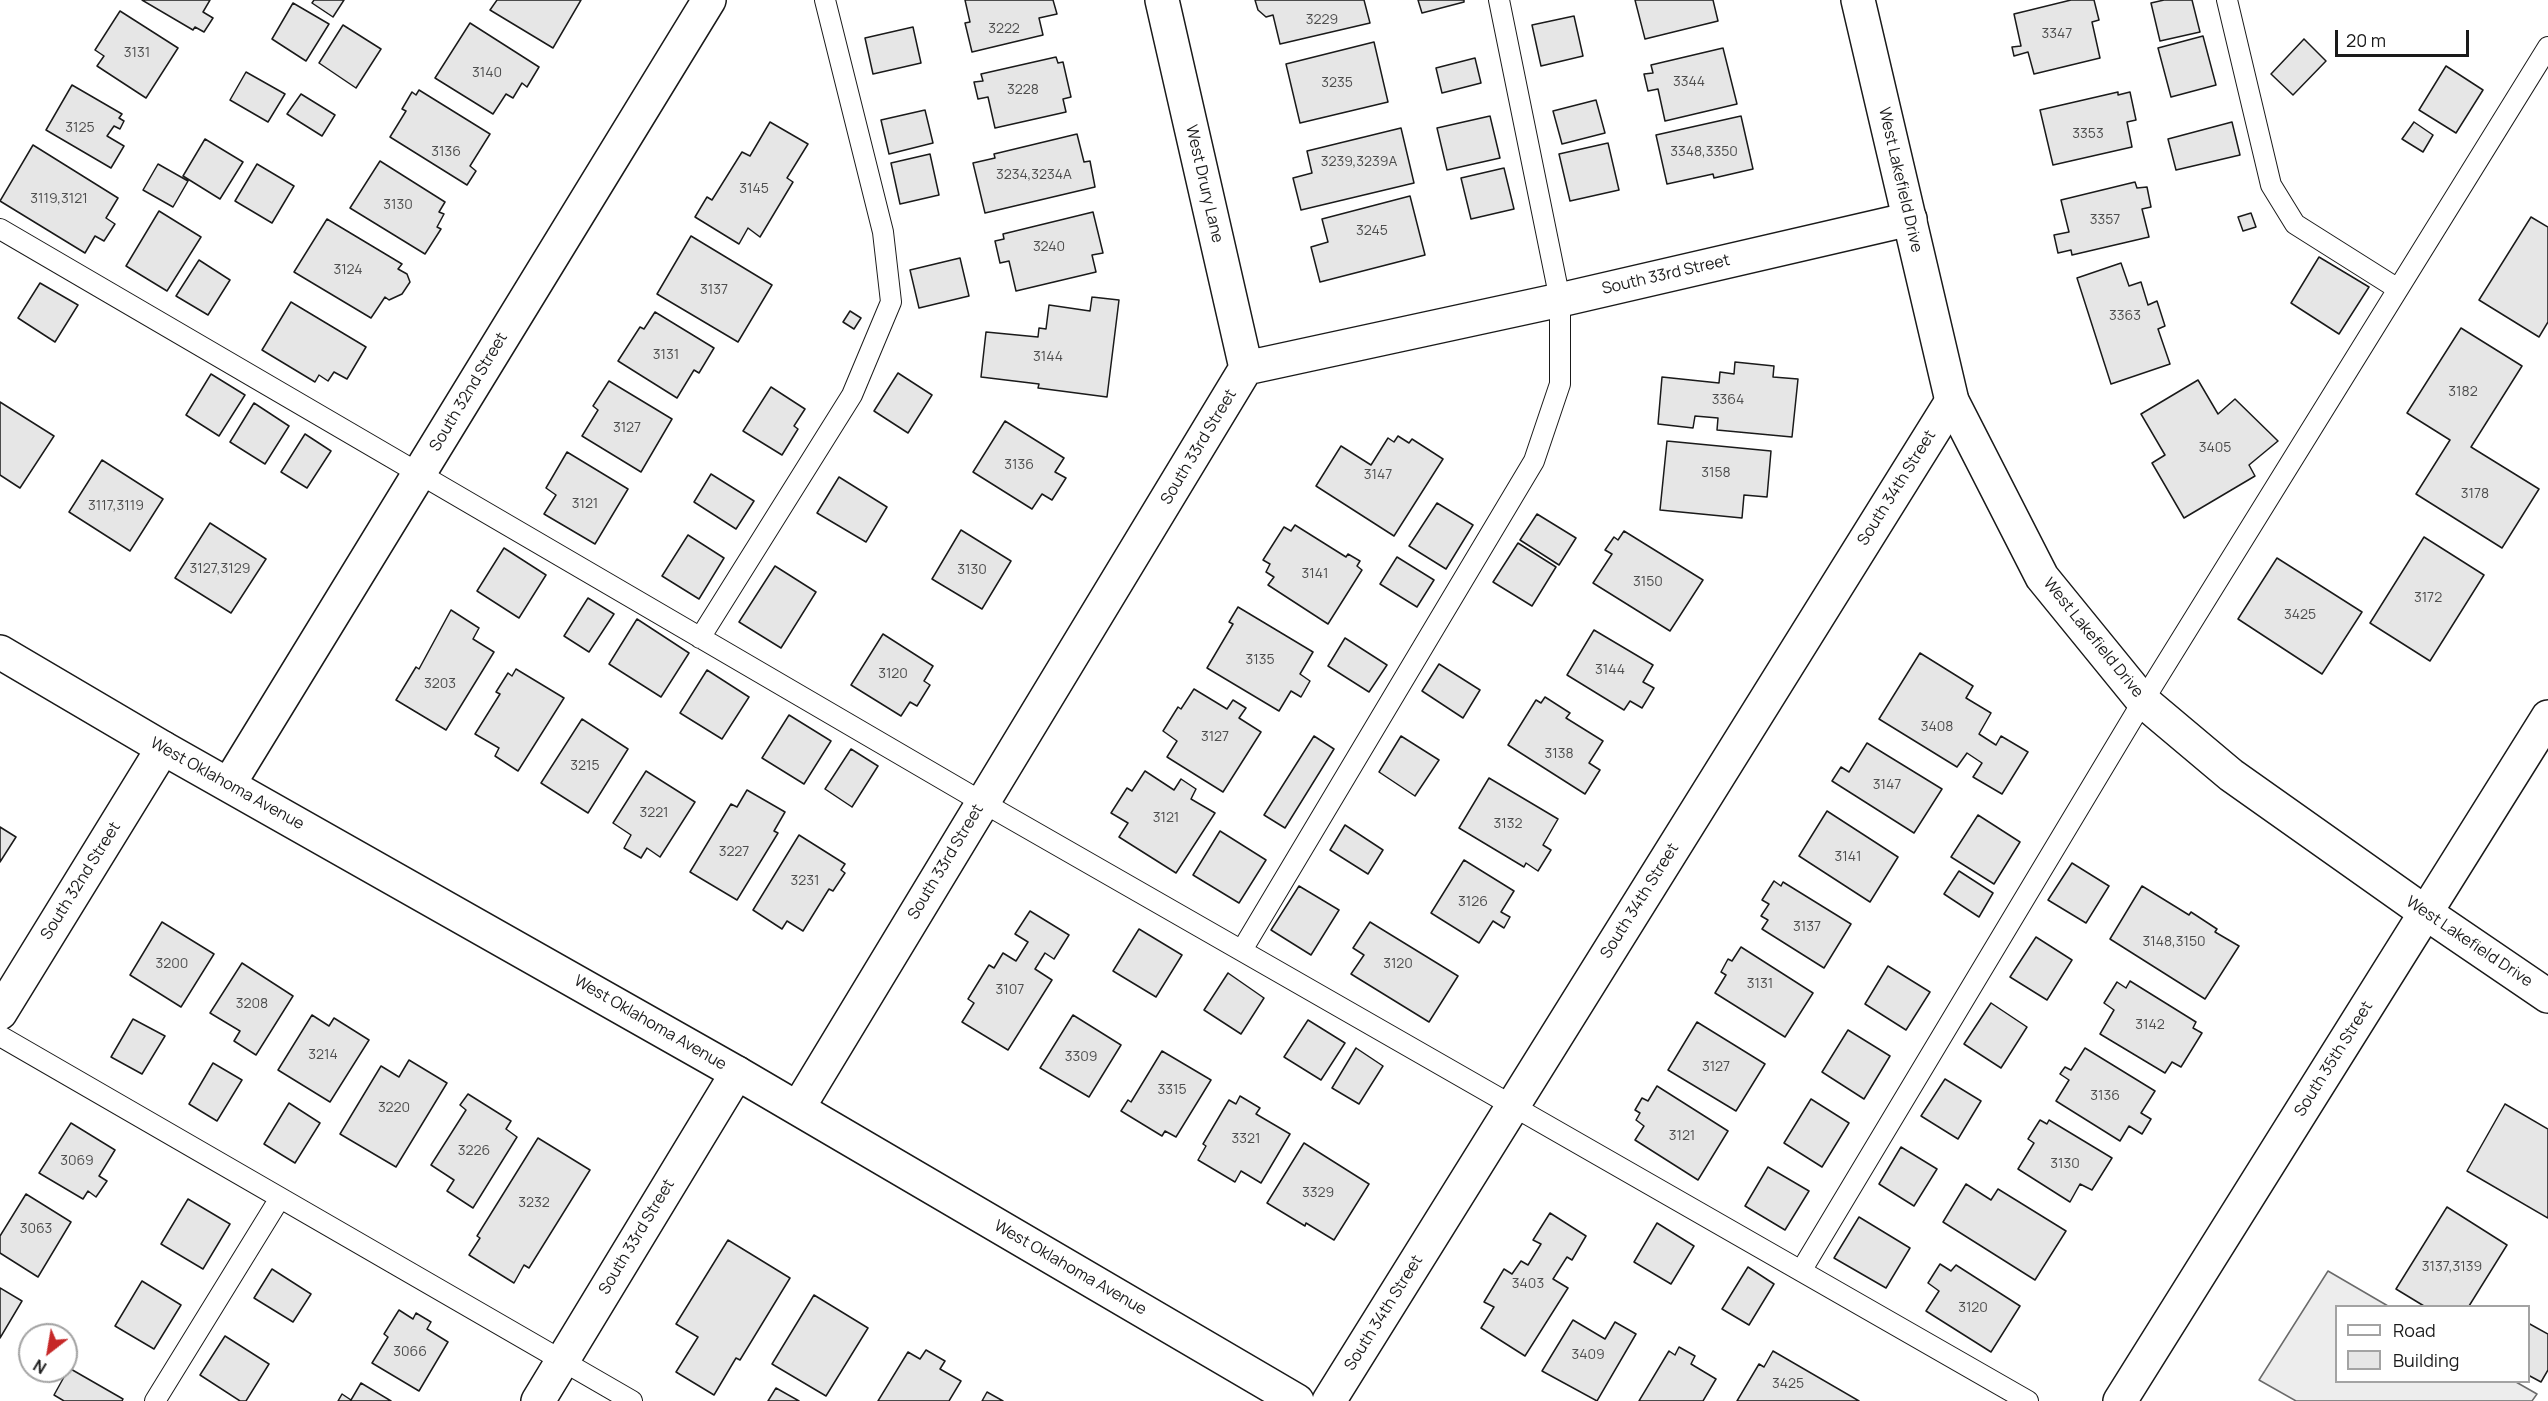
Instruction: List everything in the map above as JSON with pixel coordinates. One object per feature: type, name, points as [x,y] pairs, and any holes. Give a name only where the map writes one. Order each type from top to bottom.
[{"type":"street","name":"South 32nd Street","points":[[229,784],[709,0]]},
{"type":"street","name":"West Drury Lane","points":[[1162,0],[1246,368]]},
{"type":"street","name":"West Lakefield Drive","points":[[1858,0],[1952,401],[2042,577],[2143,701],[2231,775],[2548,996]]},
{"type":"street","name":"South 33rd Street","points":[[798,1108],[1246,368],[1560,300],[1910,219]]},
{"type":"street","name":"South 34th Street","points":[[1329,1401],[1952,401]]},
{"type":"street","name":"West Oklahoma Avenue","points":[[0,652],[163,748],[798,1108],[1297,1401]]},
{"type":"street","name":"South 35th Street","points":[[2120,1401],[2548,717]]},
{"type":"street","name":"South 32nd Street","points":[[0,1013],[163,748]]},
{"type":"street","name":"South 33rd Street","points":[[538,1401],[737,1073]]},
{"type":"lane","points":[[700,638],[852,395],[891,302],[883,232],[825,0]]},
{"type":"lane","points":[[1242,951],[1534,461],[1560,384],[1560,300],[1499,0]]},
{"type":"lane","points":[[2227,0],[2271,185],[2295,224],[2397,289]]},
{"type":"lane","points":[[1801,1271],[2143,701],[2548,47]]},
{"type":"lane","points":[[0,229],[982,802],[2028,1401]]},
{"type":"lane","points":[[0,1036],[632,1401]]},
{"type":"lane","points":[[155,1401],[280,1198]]},
{"type":"shaded area","points":[[2328,1271],[2386,1305],[2335,1305],[2335,1383],[2518,1383],[2537,1394],[2532,1401],[2296,1401],[2259,1380]]},
{"type":"building","points":[[142,0],[210,0],[203,12],[213,18],[204,32],[195,27],[193,30]]},
{"type":"building","points":[[314,0],[344,0],[333,17],[312,3]]},
{"type":"building","points":[[497,0],[581,0],[553,48],[490,10]]},
{"type":"building","points":[[965,0],[1053,0],[1057,14],[1039,18],[1043,35],[972,52],[965,23],[970,22]]},
{"type":"building","points":[[1255,0],[1364,0],[1370,23],[1280,44],[1273,15],[1266,17],[1258,10]]},
{"type":"building","points":[[1418,0],[1464,0],[1464,2],[1422,13]]},
{"type":"building","points":[[1635,0],[1713,0],[1718,21],[1645,39]]},
{"type":"building","points":[[2071,0],[2094,0],[2099,20],[2092,22],[2100,58],[2034,74],[2028,52],[2014,56],[2012,47],[2021,46],[2014,14]]},
{"type":"building","points":[[2164,0],[2192,0],[2200,32],[2160,41],[2151,3]]},
{"type":"building","points":[[293,3],[329,24],[306,61],[272,39]]},
{"type":"building","points":[[120,11],[178,48],[146,98],[97,66],[104,56],[95,50]]},
{"type":"building","points":[[1574,16],[1583,56],[1541,66],[1532,25]]},
{"type":"building","points":[[470,23],[539,67],[527,87],[522,83],[513,98],[506,94],[493,114],[435,78]]},
{"type":"building","points":[[343,25],[381,49],[356,88],[319,63]]},
{"type":"building","points":[[913,27],[921,63],[873,74],[865,38]]},
{"type":"building","points":[[2203,36],[2216,85],[2171,97],[2158,48]]},
{"type":"building","points":[[2304,39],[2326,61],[2293,95],[2271,74]]},
{"type":"building","points":[[1374,42],[1388,102],[1300,123],[1286,64]]},
{"type":"building","points":[[1723,48],[1737,104],[1665,121],[1658,89],[1648,91],[1644,74],[1653,73],[1651,65]]},
{"type":"building","points":[[1056,57],[1058,63],[1063,62],[1071,97],[1063,99],[1066,112],[995,128],[988,97],[978,99],[974,82],[983,81],[981,74]]},
{"type":"building","points":[[1475,58],[1481,83],[1442,93],[1436,68]]},
{"type":"building","points":[[2446,66],[2483,90],[2456,133],[2419,110]]},
{"type":"building","points":[[246,72],[285,94],[268,122],[230,100]]},
{"type":"building","points":[[72,85],[122,114],[119,118],[124,121],[120,129],[114,126],[107,136],[124,146],[111,168],[46,130]]},
{"type":"building","points":[[419,90],[490,134],[470,166],[476,171],[467,185],[390,137],[406,111],[402,109],[412,92],[416,95]]},
{"type":"building","points":[[2118,92],[2118,95],[2130,92],[2136,120],[2127,122],[2132,147],[2053,165],[2040,110]]},
{"type":"building","points":[[301,94],[335,115],[322,136],[287,114]]},
{"type":"building","points":[[1596,100],[1605,133],[1562,144],[1553,111]]},
{"type":"building","points":[[925,110],[933,143],[889,154],[881,120]]},
{"type":"building","points":[[1490,116],[1500,158],[1447,170],[1437,128]]},
{"type":"building","points":[[1741,116],[1753,169],[1714,178],[1713,174],[1667,184],[1656,135]]},
{"type":"building","points":[[770,122],[808,144],[787,178],[793,182],[760,237],[748,228],[739,244],[695,217],[707,197],[712,200],[742,152],[750,156]]},
{"type":"building","points":[[2232,122],[2240,155],[2176,170],[2168,139]]},
{"type":"building","points":[[2414,122],[2433,135],[2423,152],[2402,139]]},
{"type":"building","points":[[1401,128],[1414,183],[1301,210],[1293,178],[1312,173],[1307,151]]},
{"type":"building","points":[[1077,134],[1084,162],[1090,161],[1095,187],[985,213],[973,163],[995,158],[994,154]]},
{"type":"building","points":[[205,139],[243,162],[220,199],[183,176]]},
{"type":"building","points":[[1608,143],[1619,190],[1570,201],[1559,154]]},
{"type":"building","points":[[33,145],[118,198],[106,218],[115,224],[104,241],[95,236],[85,253],[0,201]]},
{"type":"building","points":[[930,154],[939,195],[900,204],[891,163]]},
{"type":"building","points":[[380,161],[445,202],[439,212],[444,214],[437,227],[441,229],[425,254],[350,208]]},
{"type":"building","points":[[158,164],[188,181],[173,207],[143,190]]},
{"type":"building","points":[[257,164],[294,186],[272,223],[235,201]]},
{"type":"building","points":[[1504,168],[1514,209],[1471,219],[1461,178]]},
{"type":"building","points":[[2135,182],[2137,188],[2147,187],[2151,207],[2142,209],[2149,237],[2072,255],[2071,250],[2058,253],[2054,235],[2069,232],[2061,200]]},
{"type":"building","points":[[1410,196],[1425,255],[1320,282],[1311,247],[1328,242],[1322,219]]},
{"type":"building","points":[[159,211],[201,237],[167,291],[126,266]]},
{"type":"building","points":[[1093,212],[1103,253],[1092,255],[1096,272],[1016,291],[1009,261],[1000,263],[995,241],[1004,239],[1003,234]]},
{"type":"building","points":[[2251,213],[2256,227],[2243,231],[2238,217]]},
{"type":"building","points":[[2531,217],[2548,227],[2548,322],[2539,337],[2479,300]]},
{"type":"building","points":[[327,219],[402,264],[398,269],[407,274],[410,282],[402,294],[389,300],[385,297],[371,318],[294,272]]},
{"type":"building","points":[[691,236],[772,285],[738,342],[657,294]]},
{"type":"building","points":[[2319,257],[2369,287],[2339,334],[2291,303]]},
{"type":"building","points":[[960,258],[969,296],[919,308],[910,270]]},
{"type":"building","points":[[199,260],[230,280],[208,315],[176,296]]},
{"type":"building","points":[[2121,263],[2129,286],[2141,282],[2148,305],[2157,301],[2165,326],[2158,329],[2170,364],[2111,384],[2077,278]]},
{"type":"building","points":[[40,283],[78,305],[55,342],[18,318]]},
{"type":"building","points":[[1092,297],[1119,300],[1107,397],[1038,388],[1039,384],[981,377],[986,332],[1038,337],[1039,328],[1046,329],[1049,305],[1090,311]]},
{"type":"building","points":[[291,302],[366,347],[347,379],[334,372],[328,381],[319,375],[315,382],[262,350]]},
{"type":"building","points":[[850,311],[861,318],[854,329],[843,322]]},
{"type":"building","points":[[655,312],[714,348],[699,373],[694,370],[677,398],[618,361],[640,327],[644,329]]},
{"type":"building","points":[[2461,328],[2522,366],[2471,447],[2539,489],[2502,548],[2416,494],[2450,440],[2407,413]]},
{"type":"building","points":[[1735,362],[1774,366],[1773,377],[1798,379],[1792,437],[1717,430],[1718,418],[1695,416],[1693,428],[1658,424],[1662,377],[1719,383],[1720,372],[1734,374]]},
{"type":"building","points":[[898,373],[932,395],[908,433],[874,411]]},
{"type":"building","points":[[211,374],[245,395],[219,436],[186,415]]},
{"type":"building","points":[[2198,380],[2218,414],[2235,399],[2278,441],[2249,465],[2255,476],[2184,518],[2152,463],[2165,455],[2141,414]]},
{"type":"building","points":[[609,381],[672,419],[641,472],[582,436],[598,410],[593,406]]},
{"type":"building","points":[[771,387],[805,409],[794,426],[798,429],[782,455],[743,431]]},
{"type":"building","points":[[0,402],[54,436],[20,488],[0,475]]},
{"type":"building","points":[[254,403],[289,426],[265,464],[230,442]]},
{"type":"building","points":[[1005,421],[1064,458],[1055,472],[1066,478],[1052,500],[1042,494],[1032,509],[973,472]]},
{"type":"building","points":[[305,434],[331,451],[307,488],[281,472]]},
{"type":"building","points":[[1398,436],[1409,443],[1412,439],[1443,459],[1394,536],[1316,486],[1341,446],[1371,465],[1388,438],[1394,442]]},
{"type":"building","points":[[1667,441],[1771,451],[1767,497],[1744,495],[1742,518],[1660,510]]},
{"type":"building","points":[[567,452],[628,489],[595,544],[544,514],[556,495],[546,488]]},
{"type":"building","points":[[102,460],[163,499],[130,551],[69,512]]},
{"type":"building","points":[[711,474],[754,501],[736,529],[694,502]]},
{"type":"building","points":[[839,477],[887,507],[866,542],[817,513]]},
{"type":"building","points":[[1437,503],[1473,525],[1446,569],[1409,546]]},
{"type":"building","points":[[1537,514],[1576,538],[1559,565],[1520,540]]},
{"type":"building","points":[[210,523],[266,559],[231,613],[175,578]]},
{"type":"building","points":[[1295,525],[1346,557],[1348,554],[1360,561],[1357,566],[1362,570],[1328,624],[1268,585],[1274,577],[1266,572],[1270,564],[1263,560],[1284,527],[1291,531]]},
{"type":"building","points":[[961,530],[1011,561],[982,609],[932,579]]},
{"type":"building","points":[[1624,531],[1703,580],[1670,631],[1593,583],[1612,554],[1605,550],[1614,537],[1618,540]]},
{"type":"building","points":[[688,535],[724,558],[699,599],[662,576]]},
{"type":"building","points":[[2424,537],[2484,575],[2430,661],[2370,623]]},
{"type":"building","points":[[1518,543],[1556,567],[1532,606],[1493,582]]},
{"type":"building","points":[[504,548],[546,575],[519,618],[477,591]]},
{"type":"building","points":[[1397,557],[1434,580],[1417,607],[1380,584]]},
{"type":"building","points":[[2277,558],[2362,612],[2322,674],[2238,619]]},
{"type":"building","points":[[775,566],[816,592],[781,648],[739,622]]},
{"type":"building","points":[[588,598],[614,614],[589,652],[564,636]]},
{"type":"building","points":[[1238,607],[1313,652],[1300,674],[1310,681],[1301,697],[1291,691],[1279,711],[1207,668],[1233,624],[1229,622]]},
{"type":"building","points":[[451,610],[479,628],[473,639],[494,652],[446,730],[396,700],[416,667],[419,669]]},
{"type":"building","points":[[637,619],[689,653],[661,697],[609,664]]},
{"type":"building","points":[[1594,630],[1653,665],[1643,682],[1654,688],[1642,708],[1630,701],[1624,710],[1567,675]]},
{"type":"building","points":[[883,634],[933,666],[924,681],[930,685],[917,706],[910,702],[901,716],[851,685]]},
{"type":"building","points":[[1345,638],[1387,665],[1369,692],[1328,666]]},
{"type":"building","points":[[1920,653],[1973,686],[1966,698],[1991,713],[1979,734],[1996,745],[2001,736],[2028,752],[2002,794],[1973,777],[1982,763],[1967,753],[1957,767],[1879,719]]},
{"type":"building","points":[[1439,664],[1480,690],[1463,718],[1422,691]]},
{"type":"building","points":[[516,669],[564,698],[518,771],[495,756],[499,748],[475,734],[500,694],[496,692],[508,673],[512,676]]},
{"type":"building","points":[[707,670],[749,697],[722,739],[680,713]]},
{"type":"building","points":[[1194,689],[1227,709],[1233,700],[1246,708],[1239,718],[1261,732],[1223,792],[1167,757],[1177,741],[1163,731],[1178,707],[1181,709]]},
{"type":"building","points":[[1545,697],[1570,713],[1566,718],[1603,741],[1589,763],[1600,770],[1585,794],[1508,745],[1536,700],[1541,703]]},
{"type":"building","points":[[789,715],[831,741],[804,784],[762,758]]},
{"type":"building","points":[[582,719],[628,749],[588,813],[541,783]]},
{"type":"building","points":[[1314,736],[1334,749],[1285,828],[1264,815]]},
{"type":"building","points":[[1401,736],[1439,760],[1415,796],[1379,772]]},
{"type":"building","points":[[1867,743],[1942,789],[1914,833],[1832,781],[1841,767],[1849,772]]},
{"type":"building","points":[[851,749],[878,766],[852,807],[825,789]]},
{"type":"building","points":[[646,771],[695,802],[660,857],[647,848],[641,858],[624,848],[631,835],[613,823]]},
{"type":"building","points":[[1145,771],[1174,790],[1181,779],[1196,789],[1191,799],[1215,813],[1176,873],[1119,837],[1128,823],[1111,813],[1127,788],[1132,791]]},
{"type":"building","points":[[1489,778],[1558,819],[1543,845],[1551,850],[1538,871],[1526,863],[1524,867],[1459,828]]},
{"type":"building","points":[[747,790],[785,812],[774,831],[778,833],[737,900],[690,872],[731,804],[737,807]]},
{"type":"building","points":[[1827,811],[1898,857],[1870,902],[1799,856]]},
{"type":"building","points":[[1978,815],[2020,842],[1994,884],[1951,857]]},
{"type":"building","points":[[1345,825],[1383,850],[1368,874],[1330,850]]},
{"type":"building","points":[[0,827],[16,837],[0,862]]},
{"type":"building","points":[[1220,831],[1266,860],[1239,903],[1193,875]]},
{"type":"building","points":[[799,835],[845,864],[841,870],[845,873],[833,891],[829,889],[803,931],[787,921],[782,929],[753,910]]},
{"type":"building","points":[[1464,860],[1514,891],[1501,912],[1510,917],[1504,928],[1493,921],[1479,943],[1431,913]]},
{"type":"building","points":[[2072,863],[2109,886],[2086,923],[2048,900]]},
{"type":"building","points":[[1959,871],[1993,893],[1979,917],[1944,894]]},
{"type":"building","points":[[1774,881],[1781,886],[1783,882],[1851,924],[1824,968],[1762,929],[1768,920],[1761,916],[1769,904],[1762,900]]},
{"type":"building","points":[[1299,886],[1339,910],[1311,955],[1271,930]]},
{"type":"building","points":[[2142,886],[2189,915],[2191,912],[2217,929],[2215,932],[2239,946],[2205,999],[2110,939]]},
{"type":"building","points":[[1030,911],[1069,935],[1054,959],[1045,953],[1035,969],[1052,980],[1008,1050],[962,1022],[974,1003],[968,999],[989,965],[994,968],[1003,953],[1016,961],[1028,942],[1015,934]]},
{"type":"building","points":[[162,922],[214,954],[181,1007],[130,975]]},
{"type":"building","points":[[1370,922],[1458,976],[1429,1022],[1351,974],[1364,955],[1353,948]]},
{"type":"building","points":[[1139,929],[1182,955],[1156,997],[1113,971]]},
{"type":"building","points":[[2036,937],[2072,960],[2047,1000],[2010,977]]},
{"type":"building","points":[[1741,947],[1813,993],[1785,1037],[1715,993],[1726,975],[1721,972],[1728,959],[1732,961]]},
{"type":"building","points":[[242,963],[293,996],[256,1055],[234,1041],[240,1031],[210,1013]]},
{"type":"building","points":[[1888,966],[1930,992],[1906,1030],[1865,1004]]},
{"type":"building","points":[[1228,973],[1264,998],[1241,1034],[1204,1010]]},
{"type":"building","points":[[2130,981],[2196,1022],[2193,1028],[2202,1033],[2181,1067],[2172,1062],[2165,1073],[2100,1034],[2114,1010],[2104,1003],[2117,982],[2126,988]]},
{"type":"building","points":[[1991,1003],[2027,1027],[2001,1068],[1964,1044]]},
{"type":"building","points":[[312,1015],[329,1026],[334,1018],[369,1040],[330,1102],[278,1070]]},
{"type":"building","points":[[1073,1015],[1121,1045],[1089,1097],[1040,1068]]},
{"type":"building","points":[[133,1019],[165,1036],[142,1074],[111,1057]]},
{"type":"building","points":[[1308,1020],[1345,1043],[1321,1080],[1284,1057]]},
{"type":"building","points":[[1697,1022],[1765,1064],[1736,1111],[1668,1070]]},
{"type":"building","points":[[1848,1030],[1890,1056],[1864,1099],[1822,1072]]},
{"type":"building","points":[[1356,1048],[1383,1066],[1359,1104],[1332,1088]]},
{"type":"building","points":[[2085,1048],[2155,1091],[2141,1113],[2151,1119],[2142,1134],[2129,1126],[2120,1141],[2056,1101],[2069,1080],[2060,1074],[2065,1067],[2071,1070]]},
{"type":"building","points":[[1162,1051],[1211,1080],[1176,1137],[1165,1131],[1162,1136],[1121,1111],[1128,1100],[1131,1102]]},
{"type":"building","points":[[409,1060],[447,1083],[396,1167],[340,1134],[381,1066],[399,1077]]},
{"type":"building","points":[[213,1063],[242,1080],[217,1121],[189,1104]]},
{"type":"building","points":[[1945,1079],[1981,1101],[1958,1139],[1921,1116]]},
{"type":"building","points":[[1657,1086],[1728,1131],[1698,1180],[1635,1140],[1644,1126],[1636,1120],[1640,1113],[1635,1110],[1642,1098],[1648,1101]]},
{"type":"building","points":[[468,1094],[511,1121],[506,1129],[517,1137],[473,1208],[447,1191],[454,1180],[431,1165],[466,1110],[460,1105]]},
{"type":"building","points":[[1240,1096],[1260,1108],[1256,1114],[1290,1134],[1261,1183],[1241,1171],[1235,1182],[1198,1160],[1206,1146],[1203,1144],[1229,1100],[1236,1104]]},
{"type":"building","points":[[1811,1099],[1849,1123],[1822,1167],[1784,1143]]},
{"type":"building","points":[[289,1103],[320,1123],[295,1163],[264,1144]]},
{"type":"building","points":[[2505,1104],[2548,1129],[2548,1218],[2467,1171]]},
{"type":"building","points":[[2040,1120],[2047,1124],[2049,1120],[2112,1158],[2092,1190],[2080,1184],[2070,1202],[2018,1169],[2034,1143],[2028,1139]]},
{"type":"building","points":[[71,1123],[115,1150],[99,1176],[107,1181],[96,1197],[88,1191],[83,1199],[39,1173]]},
{"type":"building","points":[[538,1138],[590,1170],[529,1268],[524,1265],[514,1283],[469,1255],[480,1238],[477,1236]]},
{"type":"building","points":[[1304,1143],[1369,1184],[1334,1240],[1267,1203]]},
{"type":"building","points":[[1901,1147],[1937,1169],[1914,1206],[1879,1184]]},
{"type":"building","points":[[1768,1167],[1809,1191],[1785,1230],[1745,1206]]},
{"type":"building","points":[[1966,1184],[1991,1200],[1998,1189],[2066,1231],[2035,1280],[1943,1222]]},
{"type":"building","points":[[26,1194],[71,1222],[38,1277],[0,1253],[0,1236]]},
{"type":"building","points":[[188,1199],[230,1224],[203,1269],[161,1244]]},
{"type":"building","points":[[2447,1207],[2507,1245],[2470,1305],[2422,1305],[2396,1289]]},
{"type":"building","points":[[1550,1213],[1586,1236],[1572,1260],[1567,1257],[1553,1279],[1568,1288],[1525,1356],[1481,1328],[1494,1307],[1484,1302],[1504,1269],[1512,1274],[1521,1261],[1528,1265],[1541,1244],[1533,1240]]},
{"type":"building","points":[[1859,1217],[1910,1248],[1886,1288],[1834,1258]]},
{"type":"building","points":[[1657,1223],[1694,1246],[1671,1284],[1634,1262]]},
{"type":"building","points":[[728,1240],[790,1278],[740,1360],[736,1358],[714,1395],[676,1372],[698,1337],[676,1324]]},
{"type":"building","points":[[1940,1264],[1951,1271],[1956,1265],[2020,1306],[1991,1352],[1926,1311],[1939,1291],[1928,1283]]},
{"type":"building","points":[[1748,1267],[1774,1284],[1749,1325],[1722,1309]]},
{"type":"building","points":[[272,1269],[311,1294],[293,1322],[254,1298]]},
{"type":"building","points":[[142,1281],[181,1305],[154,1349],[115,1326]]},
{"type":"building","points":[[0,1288],[22,1301],[0,1338]]},
{"type":"building","points":[[814,1295],[868,1328],[826,1396],[772,1364]]},
{"type":"building","points":[[399,1310],[413,1319],[416,1313],[431,1322],[427,1329],[448,1342],[419,1391],[372,1363],[388,1337],[384,1334]]},
{"type":"building","points":[[1573,1320],[1605,1339],[1615,1322],[1636,1334],[1597,1401],[1542,1371]]},
{"type":"building","points":[[2530,1324],[2548,1334],[2548,1370],[2541,1382],[2530,1376]]},
{"type":"building","points":[[225,1336],[269,1364],[246,1401],[240,1401],[200,1375]]},
{"type":"building","points":[[1679,1347],[1695,1356],[1691,1364],[1716,1379],[1703,1401],[1639,1401],[1669,1351],[1675,1355]]},
{"type":"building","points":[[926,1350],[945,1361],[940,1369],[961,1381],[949,1401],[878,1401],[908,1352],[920,1359]]},
{"type":"building","points":[[1773,1351],[1859,1401],[1737,1401],[1759,1364],[1764,1367]]},
{"type":"building","points":[[78,1373],[123,1399],[122,1401],[64,1401],[54,1395],[61,1383],[78,1383]]},
{"type":"building","points":[[361,1383],[391,1401],[338,1401],[342,1394],[351,1400]]},
{"type":"building","points":[[776,1388],[799,1401],[768,1401]]},
{"type":"building","points":[[987,1392],[1003,1401],[982,1401]]}]
